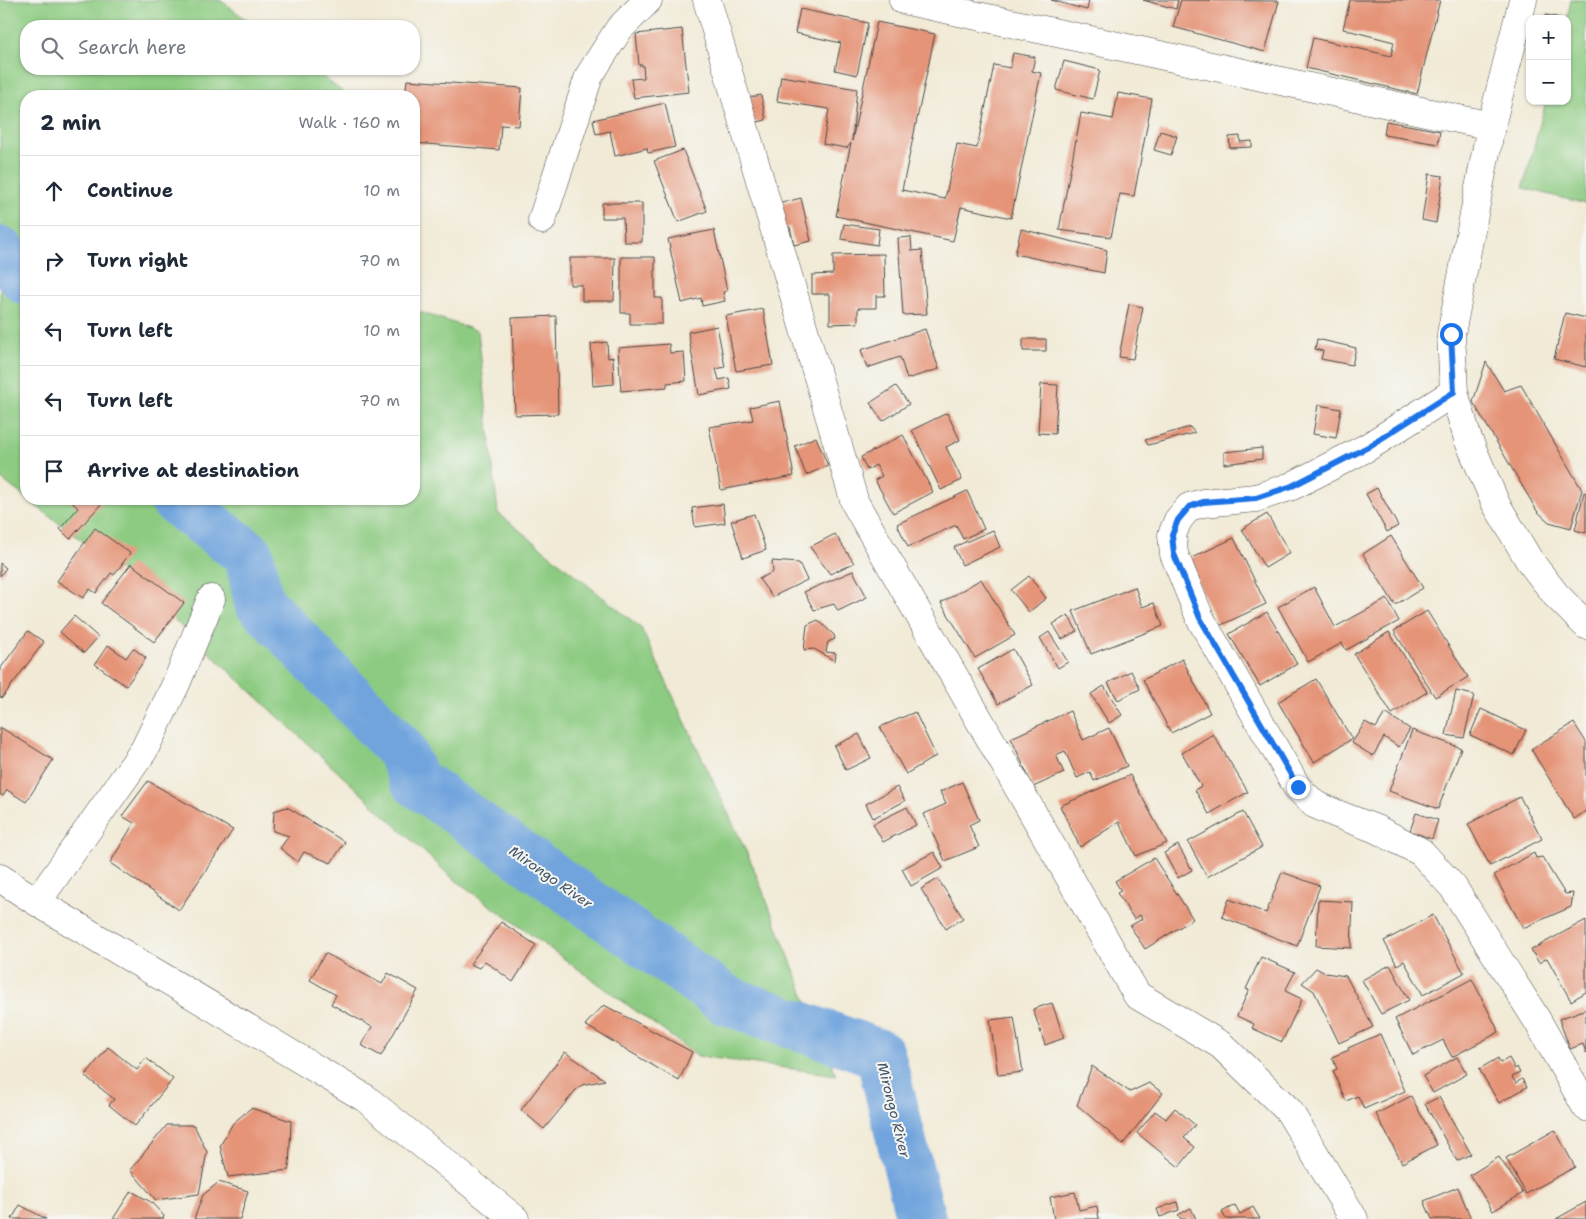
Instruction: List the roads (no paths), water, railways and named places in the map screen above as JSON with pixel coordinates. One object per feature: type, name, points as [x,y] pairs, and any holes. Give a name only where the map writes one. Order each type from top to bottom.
[{"type":"street","points":[[542,220],[589,76],[619,29],[648,0]]},
{"type":"street","points":[[707,0],[855,503],[1137,995],[1221,1045],[1289,1111],[1354,1219]]},
{"type":"street","points":[[903,0],[1491,126]]},
{"type":"street","points":[[1523,0],[1491,126],[1451,334],[1454,392],[1468,439],[1496,504],[1529,560],[1556,595],[1586,625]]},
{"type":"street","points":[[1454,392],[1368,447],[1292,486],[1256,498],[1203,502],[1189,507],[1178,520],[1172,535],[1174,554],[1200,618],[1298,787],[1314,804],[1376,829],[1421,852],[1453,887],[1537,1020],[1586,1107]]},
{"type":"street","points":[[37,902],[144,750],[176,684],[211,599]]},
{"type":"street","points":[[0,878],[365,1098],[515,1219]]},
{"type":"waterway","name":"Mirongo River","points":[[0,251],[20,273]]},
{"type":"waterway","name":"Mirongo River","points":[[182,505],[249,555],[259,602],[400,749],[415,781],[726,1000],[880,1054],[921,1219]]}]
